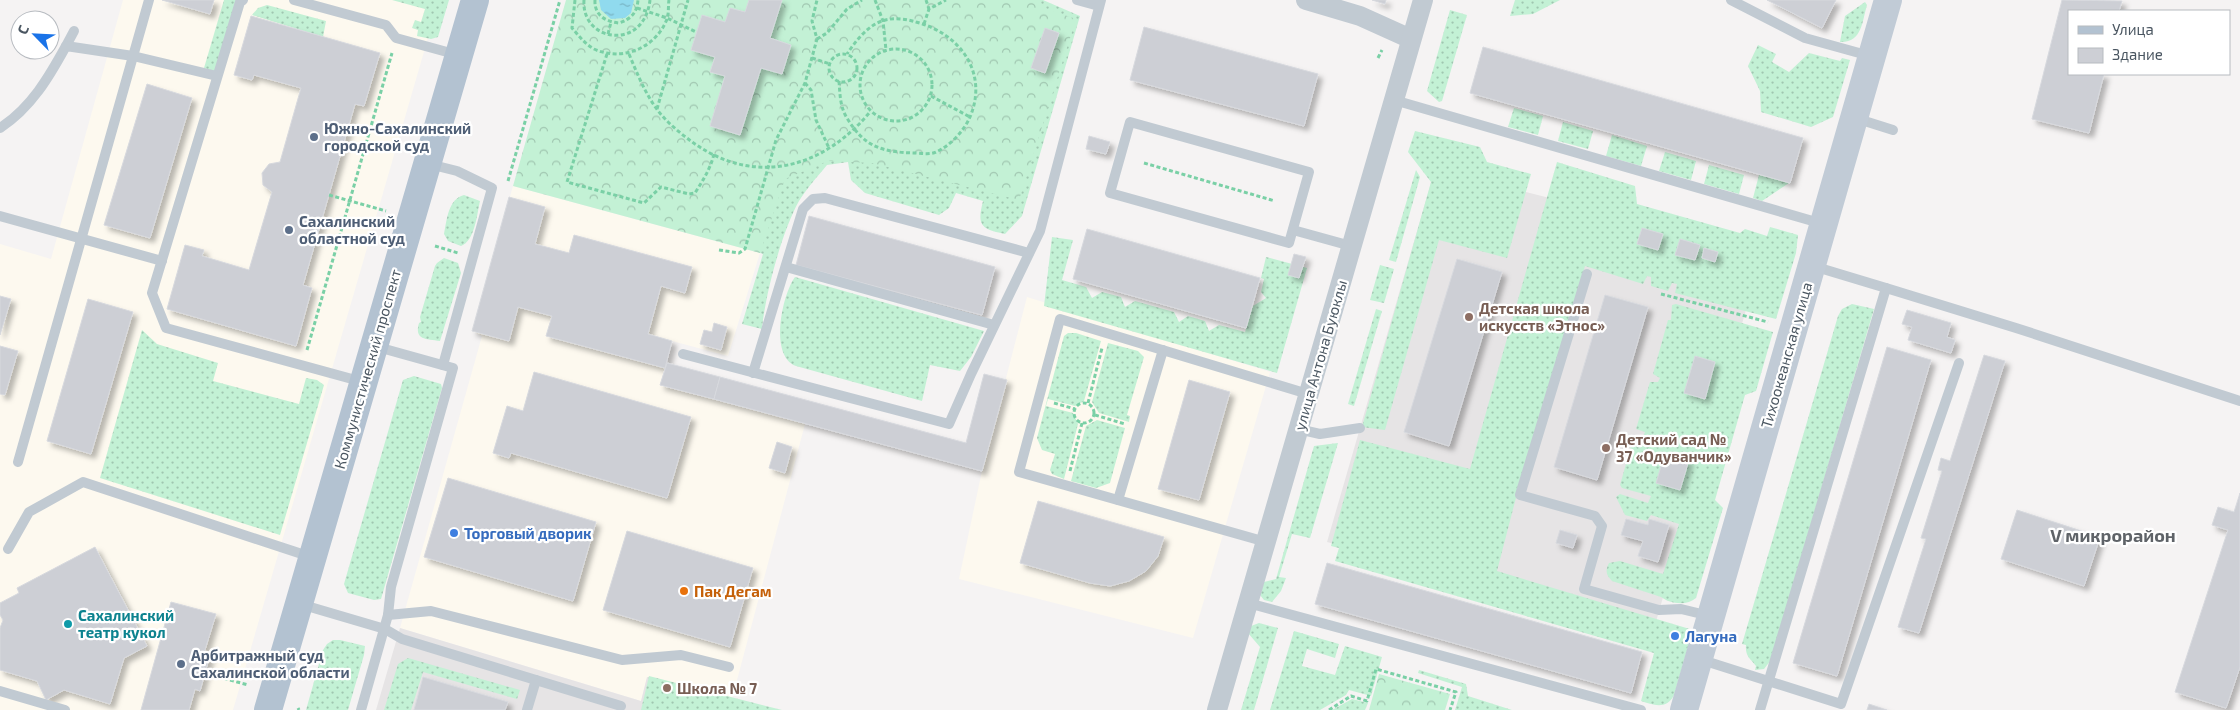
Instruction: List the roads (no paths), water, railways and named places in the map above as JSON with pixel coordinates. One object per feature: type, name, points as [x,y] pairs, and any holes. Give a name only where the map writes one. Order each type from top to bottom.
[{"type":"main road","name":"Коммунистический проспект","points":[[268,710],[475,0]]},
{"type":"street","points":[[1306,0],[1360,16],[1411,39]]},
{"type":"street","name":"улица Антона Буюклы","points":[[1217,710],[1423,0]]},
{"type":"street","name":"Тихоокеанская улица","points":[[1684,710],[1888,0]]},
{"type":"lane","points":[[18,462],[149,0]]},
{"type":"lane","points":[[243,0],[240,2],[217,76],[152,293],[166,328],[364,382]]},
{"type":"lane","points":[[294,0],[386,26],[396,38],[458,55]]},
{"type":"lane","points":[[683,354],[949,424],[994,325],[1040,231],[1100,3],[1077,0]]},
{"type":"lane","points":[[1731,0],[1805,38],[1872,57]]},
{"type":"lane","points":[[0,128],[11,121],[44,86],[74,31]]},
{"type":"lane","points":[[66,46],[133,56],[217,76]]},
{"type":"lane","points":[[1394,100],[1823,225]]},
{"type":"lane","points":[[1854,118],[1893,130]]},
{"type":"lane","points":[[1130,122],[1309,172],[1293,230],[1289,243],[1110,193],[1130,122]]},
{"type":"lane","points":[[427,163],[457,171],[492,188],[443,365]]},
{"type":"lane","points":[[753,372],[803,209],[813,200],[825,198],[1029,253]]},
{"type":"lane","points":[[0,216],[162,261]]},
{"type":"lane","points":[[1293,230],[1352,246]]},
{"type":"lane","points":[[1812,265],[2016,328],[2240,401]]},
{"type":"lane","points":[[786,267],[994,325]]},
{"type":"lane","points":[[1587,274],[1520,495],[1594,516],[1602,526],[1584,589],[1659,610],[1681,609],[1711,617]]},
{"type":"lane","points":[[1760,710],[1886,288]]},
{"type":"lane","points":[[1266,542],[1019,472],[1060,319],[1308,394]]},
{"type":"lane","points":[[361,710],[385,629],[391,587],[453,368],[374,346]]},
{"type":"lane","points":[[1118,500],[1163,350]]},
{"type":"lane","points":[[1698,658],[1841,704],[1959,363]]},
{"type":"lane","points":[[1298,429],[1320,434],[1360,428]]},
{"type":"lane","points":[[8,549],[30,512],[83,482],[312,558]]},
{"type":"lane","points":[[1248,603],[1613,706],[1641,710]]},
{"type":"lane","points":[[299,604],[385,629],[402,639],[621,706]]},
{"type":"lane","points":[[388,615],[432,611],[622,660],[681,655],[729,668]]},
{"type":"lane","points":[[527,710],[536,680]]},
{"type":"lane","points":[[0,690],[65,710]]},
{"type":"water","points":[[599,0],[634,0],[631,13],[625,18],[611,19],[601,10]]},
{"type":"place","name":"Южно-Сахалинский городской суд","points":[[314,137]]},
{"type":"place","name":"Сахалинский областной суд","points":[[289,230]]},
{"type":"place","name":"Детская школа искусств «Этнос»","points":[[1469,317]]},
{"type":"place","name":"Детский сад № 37 «Одуванчик»","points":[[1606,448]]},
{"type":"place","name":"Торговый дворик","points":[[454,533]]},
{"type":"place","name":"Пак Дегам","points":[[684,591]]},
{"type":"place","name":"Сахалинский театр кукол","points":[[68,624]]},
{"type":"place","name":"Лагуна","points":[[1675,636]]},
{"type":"place","name":"Арбитражный суд Сахалинской области","points":[[181,664]]},
{"type":"place","name":"Школа № 7","points":[[667,688]]},
{"type":"district","name":"V микрорайон","points":[[2113,535]]}]
